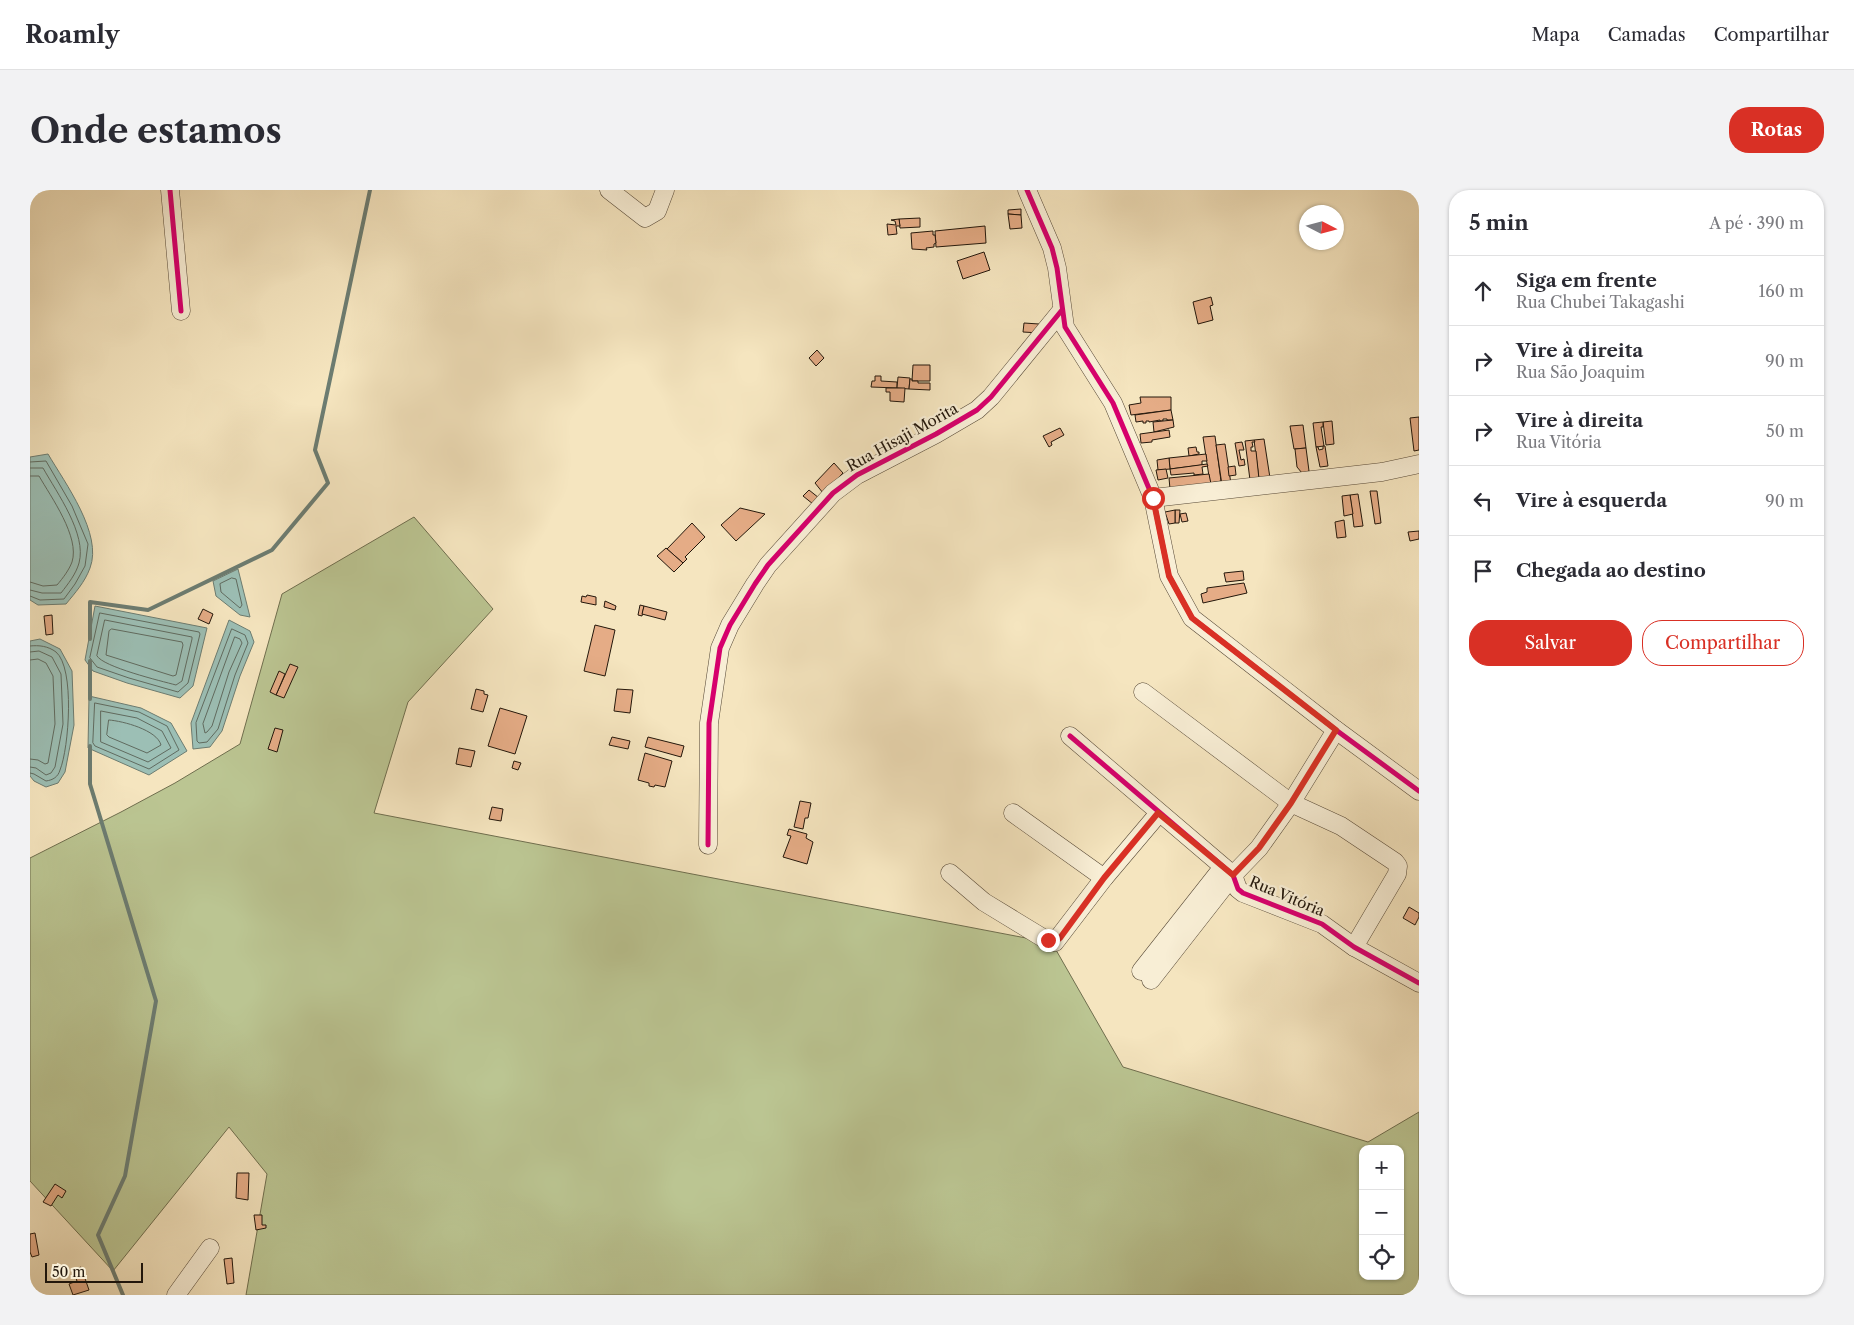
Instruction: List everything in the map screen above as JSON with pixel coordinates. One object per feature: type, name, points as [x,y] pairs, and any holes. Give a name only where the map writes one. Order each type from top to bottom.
[{"type":"street","points":[[170,190],[181,311]]},
{"type":"street","points":[[609,190],[645,218],[657,211],[666,190]]},
{"type":"street","points":[[1027,190],[1052,248],[1057,268],[1065,327],[1113,403],[1153,498],[1169,576],[1192,618],[1336,730],[1419,791]]},
{"type":"street","name":"Rua Hisaji Morita","points":[[708,845],[709,723],[720,648],[730,626],[755,584],[768,565],[833,493],[856,476],[977,410],[996,391],[1062,310]]},
{"type":"street","points":[[1153,498],[1382,472],[1419,464]]},
{"type":"street","points":[[1143,692],[1291,803],[1341,826],[1395,862],[1398,866],[1397,874],[1354,947]]},
{"type":"street","points":[[1146,976],[1228,871],[1259,848],[1291,803],[1336,730]]},
{"type":"street","name":"Rua Vitória","points":[[1070,736],[1228,871],[1238,889],[1247,896],[1322,924],[1354,947],[1419,983]]},
{"type":"street","points":[[1013,813],[1104,878]]},
{"type":"street","points":[[950,873],[984,902],[1051,942],[1055,942],[1060,938],[1104,878],[1158,813]]},
{"type":"street","points":[[176,1295],[210,1248]]},
{"type":"green space","points":[[414,517],[493,609],[408,702],[374,813],[1052,943],[1123,1067],[1368,1142],[1419,1112],[1419,1295],[246,1295],[267,1174],[229,1127],[113,1271],[30,1181],[30,858],[175,783],[240,744],[282,594]]},
{"type":"water","points":[[48,454],[80,509],[87,525],[93,555],[85,578],[66,604],[38,605],[30,600],[30,457]]},
{"type":"water","points":[[238,569],[250,617],[240,615],[216,596],[213,581]]},
{"type":"water","points":[[95,606],[207,628],[193,686],[180,698],[93,671],[85,660]]},
{"type":"water","points":[[229,620],[250,631],[254,642],[240,676],[222,731],[210,747],[193,749],[191,723]]},
{"type":"water","points":[[40,639],[60,649],[72,671],[74,725],[65,772],[58,783],[46,787],[34,781],[30,776],[30,641]]},
{"type":"water","points":[[89,696],[141,708],[171,723],[187,751],[149,775],[88,748]]},
{"type":"building","points":[[1021,209],[1021,215],[1008,214],[1008,210]]},
{"type":"building","points":[[1008,214],[1021,215],[1022,228],[1010,229]]},
{"type":"building","points":[[920,218],[920,227],[900,228],[899,219]]},
{"type":"building","points":[[899,219],[900,226],[896,226],[897,234],[888,235],[887,224],[896,225],[895,221],[891,220]]},
{"type":"building","points":[[985,226],[986,243],[936,247],[935,231]]},
{"type":"building","points":[[933,231],[936,243],[934,247],[926,248],[927,250],[912,249],[911,233]]},
{"type":"building","points":[[984,252],[990,270],[963,279],[957,261]]},
{"type":"building","points":[[1211,297],[1213,305],[1210,306],[1213,320],[1198,324],[1193,302]]},
{"type":"building","points":[[1024,323],[1039,324],[1040,333],[1023,332]]},
{"type":"building","points":[[817,350],[824,358],[816,366],[809,358]]},
{"type":"building","points":[[913,365],[930,365],[930,381],[912,381]]},
{"type":"building","points":[[875,376],[881,376],[881,381],[897,382],[897,388],[871,387],[872,381],[875,381]]},
{"type":"building","points":[[898,377],[910,378],[909,389],[897,388]]},
{"type":"building","points":[[910,379],[918,381],[918,383],[930,383],[930,390],[909,389]]},
{"type":"building","points":[[886,388],[905,388],[904,402],[890,401],[890,392],[886,392]]},
{"type":"building","points":[[1140,397],[1171,397],[1171,410],[1131,415],[1129,405],[1141,403]]},
{"type":"building","points":[[1171,410],[1173,420],[1163,419],[1163,421],[1146,421],[1146,423],[1143,423],[1143,421],[1136,422],[1135,415]]},
{"type":"building","points":[[1419,417],[1419,450],[1414,451],[1410,418]]},
{"type":"building","points":[[1173,420],[1174,427],[1154,432],[1153,422]]},
{"type":"building","points":[[1332,421],[1334,444],[1326,445],[1323,422]]},
{"type":"building","points":[[1323,422],[1323,427],[1321,427],[1324,446],[1316,447],[1313,423]]},
{"type":"building","points":[[1303,425],[1306,448],[1294,449],[1290,426]]},
{"type":"building","points":[[1060,428],[1064,435],[1051,442],[1052,445],[1049,447],[1043,436]]},
{"type":"building","points":[[1169,430],[1170,437],[1141,443],[1140,434]]},
{"type":"building","points":[[1215,436],[1221,481],[1210,483],[1203,437]]},
{"type":"building","points":[[1264,439],[1270,478],[1259,479],[1254,440]]},
{"type":"building","points":[[1254,440],[1251,451],[1256,451],[1259,479],[1250,480],[1245,441]]},
{"type":"building","points":[[1242,442],[1244,450],[1239,450],[1241,460],[1244,459],[1245,465],[1239,466],[1235,443]]},
{"type":"building","points":[[1225,444],[1231,484],[1222,485],[1216,445]]},
{"type":"building","points":[[1323,446],[1325,446],[1328,466],[1320,467],[1316,447],[1319,450],[1323,449]]},
{"type":"building","points":[[1196,447],[1199,454],[1189,456],[1188,448]]},
{"type":"building","points":[[1306,448],[1309,471],[1302,473],[1297,467],[1295,449]]},
{"type":"building","points":[[1206,454],[1207,461],[1202,461],[1202,465],[1170,469],[1169,458]]},
{"type":"building","points":[[1169,458],[1170,469],[1158,470],[1157,460]]},
{"type":"building","points":[[834,463],[843,473],[823,493],[815,483]]},
{"type":"building","points":[[1207,464],[1208,466],[1202,467],[1203,474],[1171,475],[1170,469]]},
{"type":"building","points":[[1235,466],[1236,475],[1229,476],[1228,467]]},
{"type":"building","points":[[1166,469],[1168,478],[1158,480],[1156,470]]},
{"type":"building","points":[[1209,474],[1211,484],[1170,489],[1169,478]]},
{"type":"building","points":[[809,490],[819,498],[813,504],[803,496]]},
{"type":"building","points":[[1370,491],[1377,491],[1381,523],[1375,524]]},
{"type":"building","points":[[1358,494],[1363,526],[1354,527],[1350,495]]},
{"type":"building","points":[[1350,495],[1353,514],[1344,516],[1342,496]]},
{"type":"building","points":[[740,508],[765,514],[736,541],[721,525]]},
{"type":"building","points":[[1175,510],[1180,510],[1179,523],[1175,523]]},
{"type":"building","points":[[1175,510],[1175,523],[1169,524],[1165,512]]},
{"type":"building","points":[[1186,513],[1188,521],[1182,522],[1180,514]]},
{"type":"building","points":[[1344,520],[1346,537],[1337,538],[1335,522]]},
{"type":"building","points":[[692,523],[705,537],[685,557],[687,559],[683,563],[667,549]]},
{"type":"building","points":[[1419,531],[1419,539],[1410,541],[1408,532]]},
{"type":"building","points":[[666,548],[683,563],[674,572],[657,556]]},
{"type":"building","points":[[1243,571],[1244,580],[1226,582],[1224,573]]},
{"type":"building","points":[[1244,583],[1247,593],[1203,603],[1201,594],[1207,592],[1207,588]]},
{"type":"building","points":[[587,595],[596,597],[596,605],[581,602],[582,596],[586,597]]},
{"type":"building","points":[[605,601],[616,606],[615,610],[604,607]]},
{"type":"building","points":[[640,605],[644,606],[642,616],[638,615]]},
{"type":"building","points":[[644,606],[667,612],[665,620],[642,614]]},
{"type":"building","points":[[203,609],[213,614],[209,624],[198,619]]},
{"type":"building","points":[[52,615],[53,634],[46,635],[44,616]]},
{"type":"building","points":[[595,625],[615,630],[605,676],[584,671]]},
{"type":"building","points":[[290,664],[298,667],[284,698],[276,695]]},
{"type":"building","points":[[279,671],[285,674],[276,695],[270,692]]},
{"type":"building","points":[[476,689],[484,691],[484,694],[488,695],[483,712],[471,709]]},
{"type":"building","points":[[617,689],[633,690],[630,713],[614,711]]},
{"type":"building","points":[[500,708],[527,716],[515,754],[488,746]]},
{"type":"building","points":[[275,728],[283,730],[277,752],[268,749]]},
{"type":"building","points":[[612,737],[630,741],[628,749],[609,745]]},
{"type":"building","points":[[648,737],[684,746],[681,757],[645,747]]},
{"type":"building","points":[[459,748],[475,751],[471,767],[456,764]]},
{"type":"building","points":[[645,753],[672,761],[665,787],[649,786],[649,783],[638,780]]},
{"type":"building","points":[[514,761],[521,763],[518,770],[512,768]]},
{"type":"building","points":[[800,801],[811,803],[808,818],[805,818],[803,829],[794,827]]},
{"type":"building","points":[[492,807],[503,809],[501,821],[489,819]]},
{"type":"building","points":[[789,829],[807,834],[806,838],[813,842],[807,864],[783,857],[791,836],[787,835]]},
{"type":"building","points":[[1409,907],[1419,913],[1415,925],[1403,918]]},
{"type":"building","points":[[237,1173],[249,1173],[248,1200],[236,1198]]},
{"type":"building","points":[[55,1184],[66,1191],[62,1198],[58,1195],[51,1206],[43,1202]]},
{"type":"building","points":[[254,1215],[262,1215],[262,1225],[266,1225],[266,1228],[256,1230]]},
{"type":"building","points":[[35,1233],[39,1255],[32,1257],[30,1252],[30,1234]]},
{"type":"building","points":[[232,1258],[234,1283],[227,1284],[224,1259]]},
{"type":"building","points":[[81,1267],[89,1290],[73,1295],[69,1284],[77,1281],[73,1270]]},
{"type":"waterway","points":[[90,639],[90,602],[148,610],[272,550],[328,483],[315,450],[370,190]]},
{"type":"waterway","points":[[90,661],[90,699]]},
{"type":"waterway","points":[[90,746],[90,784],[156,1001],[125,1176],[98,1235],[123,1295]]},
{"type":"cycle path","points":[[170,190],[181,311]]},
{"type":"cycle path","points":[[1027,190],[1052,248],[1057,268],[1065,327],[1113,403],[1153,498],[1169,576],[1192,618],[1336,730],[1419,791]]},
{"type":"cycle path","points":[[708,845],[709,723],[720,648],[730,625],[755,584],[768,565],[833,493],[857,475],[936,434],[977,410],[991,397],[1062,310]]},
{"type":"cycle path","points":[[1070,736],[1233,875],[1238,889],[1243,893],[1322,924],[1354,947],[1419,983]]},
{"type":"route","points":[[1048,940],[1055,942],[1060,938],[1104,878],[1158,813],[1233,875],[1259,848],[1291,803],[1336,730],[1192,618],[1169,576],[1153,498]]}]
